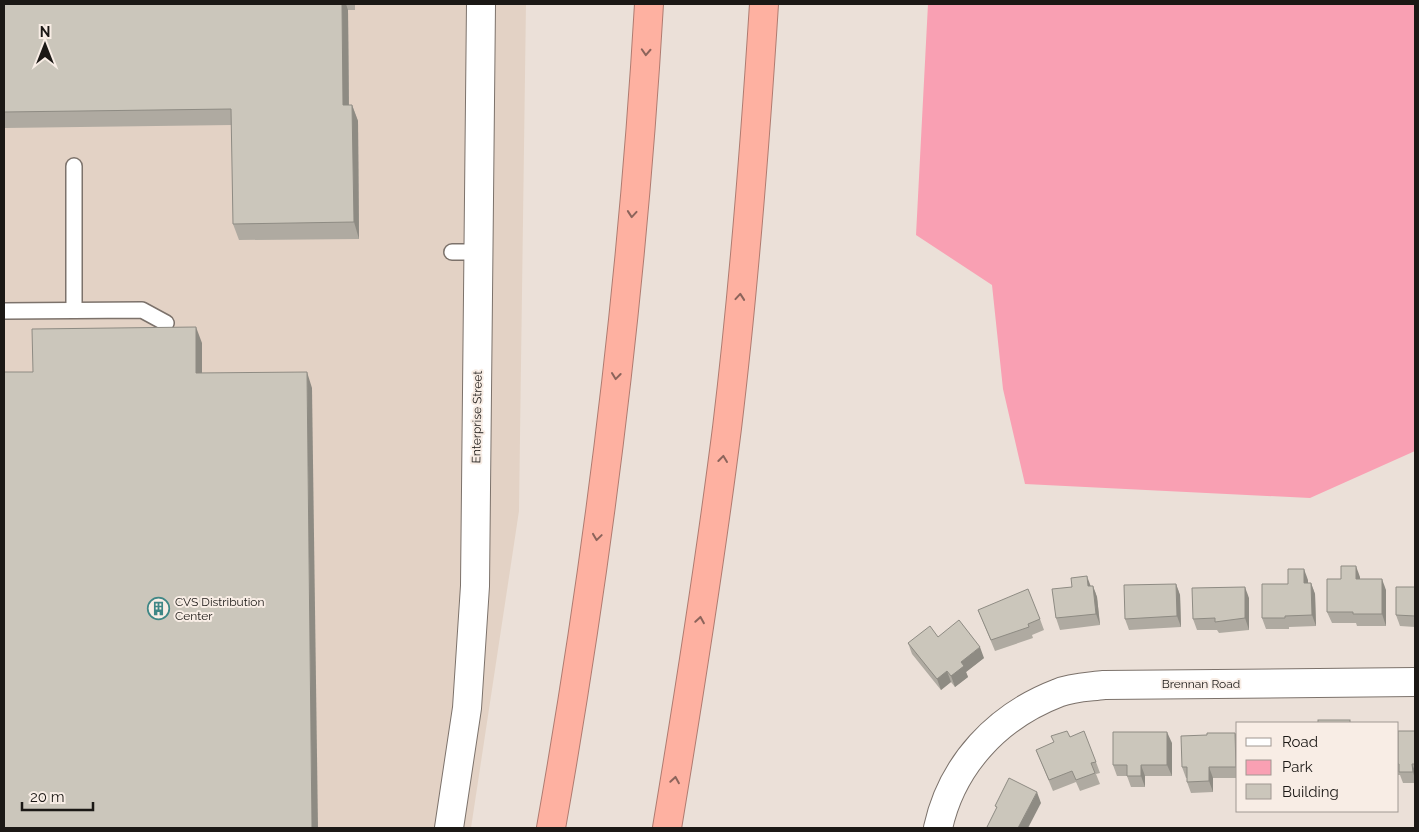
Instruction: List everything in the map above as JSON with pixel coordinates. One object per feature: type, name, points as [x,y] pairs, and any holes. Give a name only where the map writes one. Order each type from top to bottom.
[{"type":"highway","points":[[550,828],[596,545],[621,334],[645,71],[649,4]]},
{"type":"highway","points":[[667,828],[703,602],[727,426],[756,130],[764,4]]},
{"type":"street","name":"Enterprise Street","points":[[449,828],[467,708],[474,610],[465,252],[481,4]]},
{"type":"street","name":"Brennan Road","points":[[938,828],[945,803],[960,771],[989,735],[1007,719],[1036,702],[1069,690],[1104,684],[1415,682]]},
{"type":"lane","points":[[74,166],[74,310]]},
{"type":"lane","points":[[4,311],[142,310],[166,323]]},
{"type":"shaded area","points":[[4,4],[526,4],[519,511],[471,828],[4,828]]},
{"type":"green space","points":[[928,4],[1415,4],[1415,451],[1310,498],[1025,484],[1003,389],[992,285],[916,235]]},
{"type":"building","points":[[4,4],[342,4],[343,105],[352,105],[354,222],[233,224],[231,109],[4,112]]},
{"type":"building","name":"CVS Distribution Center","points":[[196,327],[196,373],[307,372],[312,828],[4,828],[4,372],[33,372],[32,329]]},
{"type":"building","points":[[1341,566],[1356,566],[1356,579],[1382,579],[1382,614],[1327,612],[1327,579],[1341,579]]},
{"type":"building","points":[[1288,569],[1304,569],[1304,583],[1311,583],[1312,615],[1262,618],[1262,584],[1288,584]]},
{"type":"building","points":[[1087,576],[1088,586],[1093,586],[1096,614],[1056,618],[1052,589],[1072,587],[1071,578]]},
{"type":"building","points":[[1176,584],[1177,616],[1125,619],[1124,585]]},
{"type":"building","points":[[1245,587],[1245,618],[1215,622],[1215,618],[1193,619],[1192,588]]},
{"type":"building","points":[[1396,587],[1415,587],[1415,616],[1396,615]]},
{"type":"building","points":[[1028,589],[1040,619],[1028,624],[1029,627],[991,640],[978,610]]},
{"type":"building","points":[[959,620],[980,647],[961,662],[964,666],[951,676],[947,671],[937,679],[908,643],[930,626],[938,637]]},
{"type":"building","points":[[1318,720],[1350,720],[1350,722],[1318,722]]},
{"type":"building","points":[[1067,731],[1070,737],[1084,731],[1096,762],[1091,763],[1095,773],[1076,780],[1072,771],[1049,780],[1036,750],[1054,742],[1051,736]]},
{"type":"building","points":[[1399,731],[1415,731],[1415,764],[1412,764],[1413,772],[1399,772]]},
{"type":"building","points":[[1113,732],[1167,732],[1167,765],[1141,765],[1141,776],[1127,776],[1127,765],[1113,765]]},
{"type":"building","points":[[1207,733],[1235,733],[1236,767],[1209,767],[1209,781],[1187,782],[1187,767],[1182,767],[1181,736],[1207,735]]},
{"type":"building","points":[[1009,778],[1037,792],[1018,828],[987,827],[997,807],[995,806]]},
{"type":"place","name":"CVS Distribution Center","points":[[159,609]]}]
